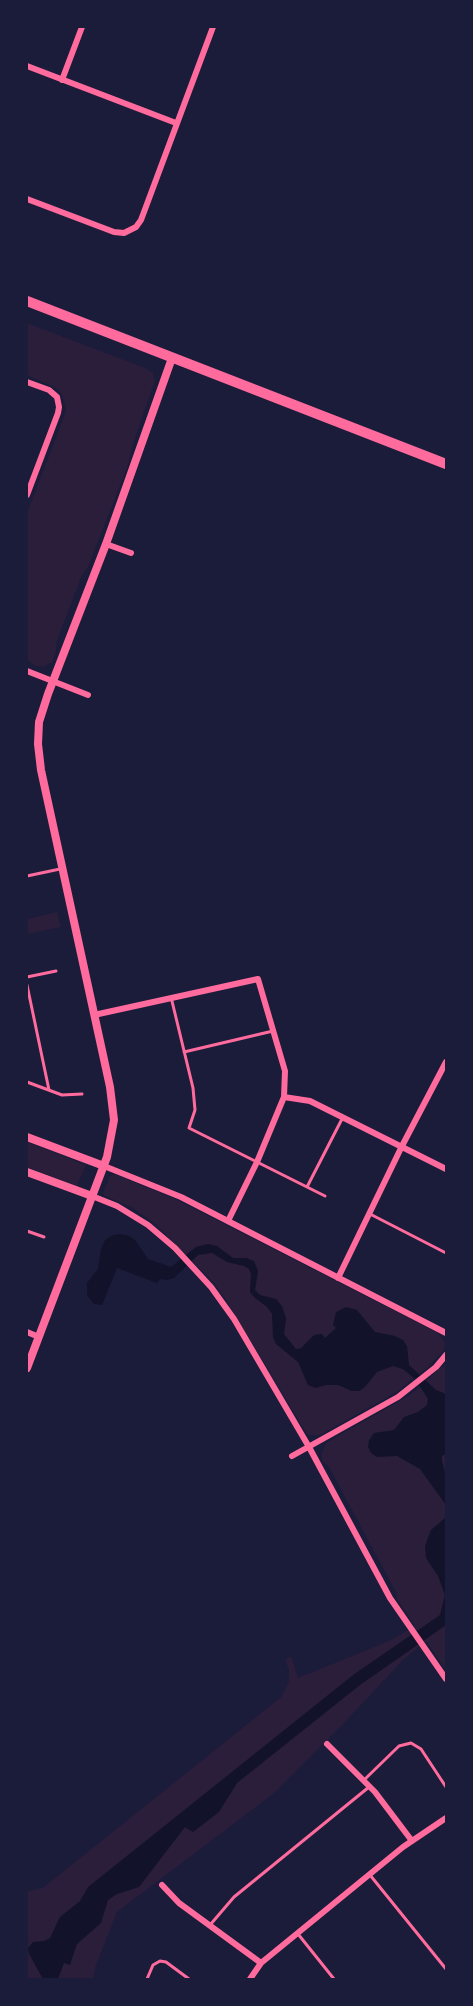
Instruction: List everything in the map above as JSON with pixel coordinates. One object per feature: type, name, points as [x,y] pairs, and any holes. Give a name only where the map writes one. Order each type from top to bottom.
[{"type":"main road","points":[[27,301],[446,464]]},
{"type":"street","points":[[62,80],[82,27]]},
{"type":"street","points":[[27,199],[114,232],[124,233],[133,230],[141,220],[213,27]]},
{"type":"street","points":[[27,66],[176,123]]},
{"type":"street","points":[[27,1368],[104,1166],[114,1131],[114,1110],[38,757],[39,722],[106,544],[172,358]]},
{"type":"street","points":[[27,382],[50,390],[57,397],[58,413],[27,495]]},
{"type":"street","points":[[106,544],[131,554]]},
{"type":"street","points":[[27,671],[88,695]]},
{"type":"street","points":[[94,1015],[258,979],[285,1071],[284,1097],[257,1162],[228,1221]]},
{"type":"street","points":[[339,1278],[402,1146],[446,1062]]},
{"type":"street","points":[[284,1097],[310,1101],[446,1169]]},
{"type":"street","points":[[27,1137],[175,1194],[446,1333]]},
{"type":"street","points":[[27,1172],[92,1196],[133,1215],[174,1248],[211,1287],[234,1319],[309,1447],[396,1607],[446,1679]]},
{"type":"street","points":[[27,1332],[39,1337]]},
{"type":"street","points":[[292,1456],[408,1390],[446,1355]]},
{"type":"street","points":[[327,1744],[369,1786],[412,1841]]},
{"type":"street","points":[[250,1979],[261,1963],[412,1841],[446,1818]]},
{"type":"street","points":[[162,1885],[179,1903],[261,1963]]},
{"type":"lane","points":[[27,876],[62,869]]},
{"type":"lane","points":[[27,976],[56,970]]},
{"type":"lane","points":[[27,985],[49,1090]]},
{"type":"lane","points":[[171,997],[195,1102],[189,1128],[325,1196]]},
{"type":"lane","points":[[184,1053],[273,1031]]},
{"type":"lane","points":[[27,1082],[66,1096],[82,1094]]},
{"type":"lane","points":[[307,1187],[343,1118]]},
{"type":"lane","points":[[370,1214],[446,1253]]},
{"type":"lane","points":[[27,1231],[44,1237]]},
{"type":"lane","points":[[363,1780],[399,1746],[411,1743],[421,1749],[446,1787]]},
{"type":"lane","points":[[210,1925],[234,1897],[369,1786]]},
{"type":"lane","points":[[370,1875],[446,1969]]},
{"type":"lane","points":[[298,1934],[334,1979]]},
{"type":"lane","points":[[147,1979],[153,1965],[160,1961],[166,1962],[189,1979]]},
{"type":"shaded area","points":[[27,323],[145,368],[153,373],[155,381],[127,468],[88,567],[82,575],[56,643],[52,662],[43,667],[35,666],[27,659],[27,513],[66,409],[62,395],[56,388],[27,375]]},
{"type":"shaded area","points":[[57,912],[61,927],[27,934],[27,919]]},
{"type":"shaded area","points":[[27,1142],[86,1165],[77,1186],[27,1167]]},
{"type":"shaded area","points":[[114,1174],[175,1199],[438,1333],[445,1342],[444,1350],[428,1367],[395,1393],[320,1435],[309,1435],[213,1282],[155,1224],[133,1208],[105,1196],[103,1193],[110,1176]]},
{"type":"shaded area","points":[[121,1234],[135,1240],[148,1259],[171,1267],[196,1247],[208,1244],[217,1246],[233,1258],[246,1258],[254,1261],[258,1271],[255,1290],[260,1295],[276,1299],[282,1306],[286,1318],[284,1334],[296,1349],[301,1348],[314,1335],[322,1334],[325,1338],[336,1328],[333,1325],[336,1312],[346,1307],[357,1310],[375,1332],[403,1340],[407,1346],[409,1365],[436,1390],[446,1394],[446,1454],[442,1456],[442,1461],[446,1476],[446,1505],[420,1469],[397,1456],[377,1457],[368,1447],[369,1440],[374,1433],[394,1430],[404,1417],[418,1412],[427,1405],[428,1399],[415,1379],[403,1369],[393,1366],[377,1372],[359,1391],[352,1391],[338,1385],[316,1388],[308,1385],[298,1362],[276,1344],[273,1337],[272,1314],[250,1292],[249,1269],[227,1262],[212,1253],[198,1255],[174,1278],[160,1279],[157,1283],[117,1268],[102,1305],[94,1304],[87,1295],[87,1283],[98,1269],[105,1240],[113,1235]]},
{"type":"shaded area","points":[[446,1363],[446,1670],[426,1641],[403,1660],[273,1794],[117,1912],[96,1965],[93,1979],[27,1979],[27,1892],[44,1887],[281,1697],[289,1681],[289,1670],[285,1660],[291,1656],[298,1678],[389,1641],[415,1626],[397,1599],[397,1594],[321,1455],[326,1443],[410,1395]]},
{"type":"shaded area","points":[[446,1517],[446,1625],[360,1685],[237,1783],[219,1812],[193,1832],[185,1827],[139,1887],[117,1894],[108,1900],[101,1923],[77,1944],[70,1965],[64,1963],[58,1979],[43,1979],[28,1948],[33,1942],[50,1938],[60,1917],[80,1901],[88,1887],[353,1675],[440,1615],[445,1595],[438,1576],[426,1558],[425,1546],[431,1530]]}]
